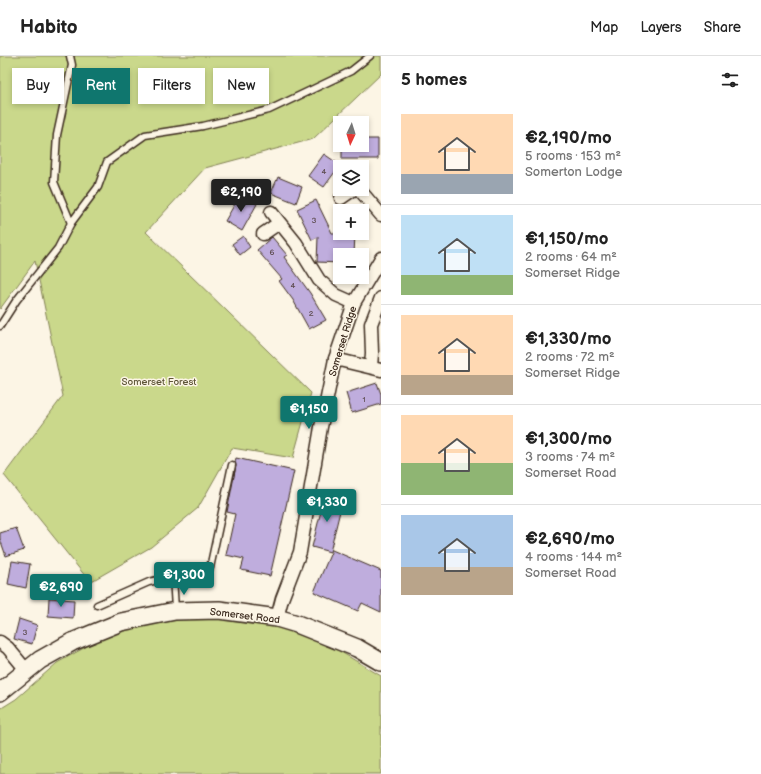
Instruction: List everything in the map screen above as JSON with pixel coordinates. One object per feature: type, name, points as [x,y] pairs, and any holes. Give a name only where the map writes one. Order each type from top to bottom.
[{"type":"street","points":[[365,196],[381,215]]},
{"type":"street","points":[[271,212],[296,243],[319,280],[336,295],[354,303]]},
{"type":"street","points":[[263,234],[279,223]]},
{"type":"street","name":"Somerset Ridge","points":[[277,618],[282,599],[300,552],[335,359],[354,303],[381,258]]},
{"type":"street","points":[[335,359],[376,368],[372,352],[371,324],[380,303]]},
{"type":"street","name":"Somerset Road","points":[[0,692],[40,660],[72,642],[121,622],[175,611],[219,610],[277,618],[297,624],[357,648],[381,662]]},
{"type":"street","points":[[0,642],[8,648],[27,671]]},
{"type":"lane","points":[[70,56],[72,65],[56,135],[54,182],[70,223]]},
{"type":"lane","points":[[0,326],[16,301],[58,248],[70,223],[98,187],[107,162],[145,135],[203,126],[269,110],[351,71],[370,56]]},
{"type":"lane","points":[[97,605],[149,582],[210,568],[232,466]]},
{"type":"lane","points":[[173,576],[175,611]]},
{"type":"green space","name":"Somerset Forest","points":[[0,56],[381,56],[381,74],[337,116],[333,116],[333,120],[313,139],[205,168],[146,232],[311,393],[293,458],[232,448],[198,508],[151,547],[90,582],[4,475],[63,396],[35,261],[0,309]]},
{"type":"green space","points":[[204,617],[264,622],[331,646],[381,676],[381,774],[0,774],[0,709],[16,699],[57,663],[105,636],[152,622]]},
{"type":"building","points":[[369,139],[378,139],[378,159],[342,159],[342,152],[369,152]]},
{"type":"building","points":[[324,154],[333,160],[333,175],[324,187],[308,176]]},
{"type":"building","points":[[278,177],[302,187],[296,203],[271,193]]},
{"type":"building","points":[[240,195],[257,204],[242,231],[225,221]]},
{"type":"building","points":[[316,200],[333,233],[333,240],[355,240],[354,248],[333,248],[333,263],[317,262],[318,237],[312,240],[297,209]]},
{"type":"building","points":[[243,236],[250,247],[240,255],[232,244]]},
{"type":"building","points":[[272,237],[287,255],[284,257],[310,293],[326,320],[309,329],[293,300],[279,281],[282,279],[257,250]]},
{"type":"building","points":[[377,383],[381,394],[381,404],[352,413],[346,393]]},
{"type":"building","points":[[236,458],[294,471],[270,576],[241,570],[244,559],[226,555],[235,514],[227,512],[236,466]]},
{"type":"building","points":[[326,491],[339,495],[336,506],[341,507],[330,552],[312,547]]},
{"type":"building","points":[[16,528],[24,550],[6,556],[0,539],[0,533]]},
{"type":"building","points":[[332,550],[381,571],[381,612],[362,603],[358,611],[314,592]]},
{"type":"building","points":[[12,561],[30,564],[26,588],[8,584]]},
{"type":"building","points":[[49,598],[74,600],[73,618],[48,616]]},
{"type":"building","points":[[19,619],[37,625],[32,644],[14,639]]}]
